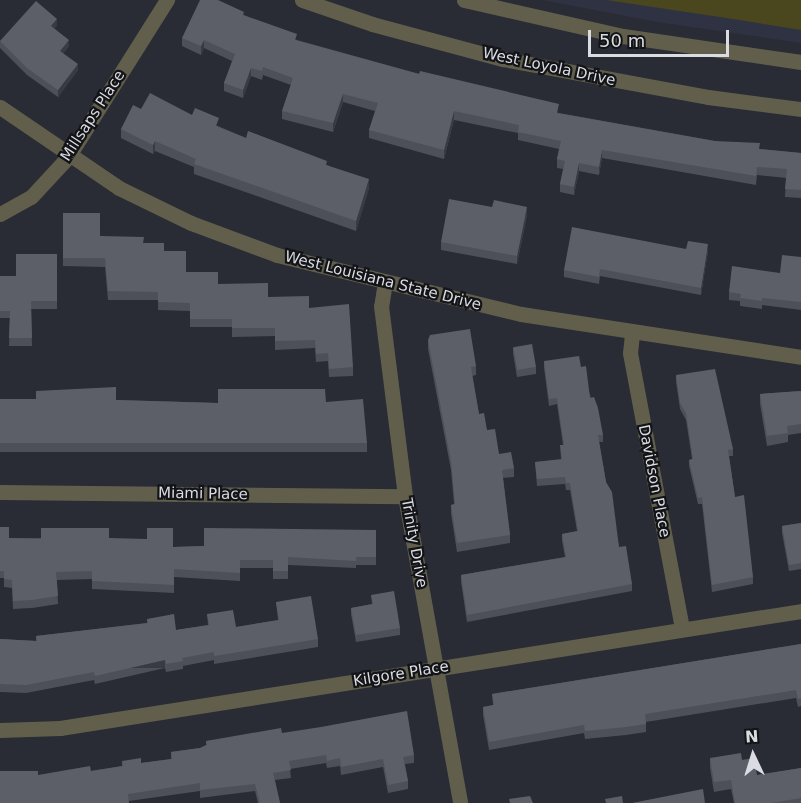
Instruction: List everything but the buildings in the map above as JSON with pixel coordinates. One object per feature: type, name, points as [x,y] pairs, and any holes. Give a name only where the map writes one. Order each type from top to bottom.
[{"type":"street","name":"Millsaps Place","points":[[0,214],[32,197],[68,157],[167,0]]},
{"type":"street","name":"West Loyola Drive","points":[[302,0],[372,24],[503,58],[696,95],[801,109]]},
{"type":"street","points":[[464,0],[623,36],[801,62]]},
{"type":"street","name":"West Louisiana State Drive","points":[[0,107],[68,157],[119,188],[191,224],[278,255],[521,314],[633,334],[801,357]]},
{"type":"street","name":"Trinity Drive","points":[[385,282],[381,306],[405,496],[460,803]]},
{"type":"street","name":"Davidson Place","points":[[633,334],[630,353],[682,628]]},
{"type":"street","name":"Miami Place","points":[[0,492],[405,496]]},
{"type":"street","name":"Kilgore Place","points":[[0,730],[60,728],[801,611]]},
{"type":"shaded area","points":[[542,0],[801,0],[801,43],[657,22]]},
{"type":"shaded area","points":[[606,0],[801,0],[801,30],[733,19]]}]
